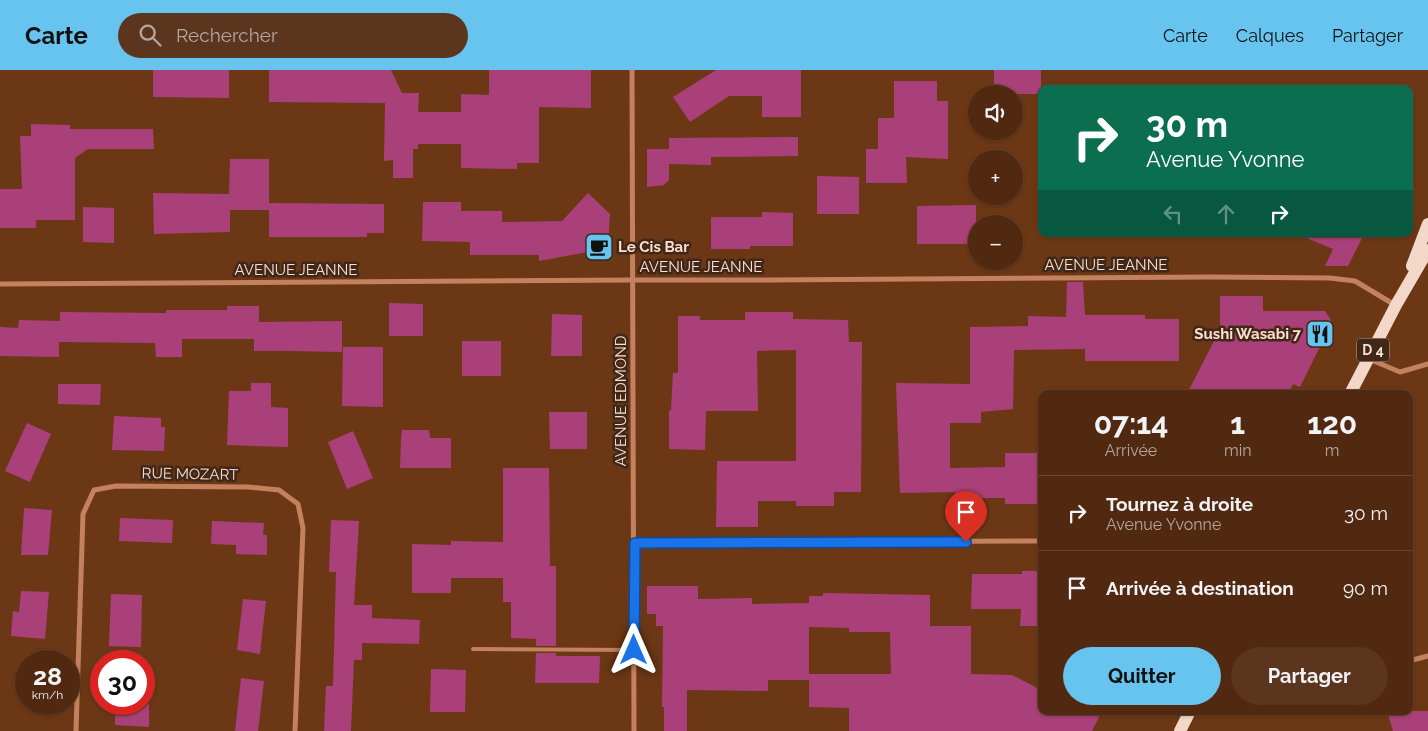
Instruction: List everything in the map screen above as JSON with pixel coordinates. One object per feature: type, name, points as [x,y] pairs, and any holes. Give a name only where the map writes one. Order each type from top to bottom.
[{"type":"main road","name":"D 4","points":[[1396,306],[1428,224]]},
{"type":"main road","name":"D 4","points":[[1352,390],[1428,250]]},
{"type":"main road","points":[[1180,731],[1188,715]]},
{"type":"street","name":"AVENUE EDMOND","points":[[632,70],[635,543],[634,731]]},
{"type":"street","name":"AVENUE JEANNE","points":[[0,284],[1202,277],[1330,278],[1355,281],[1396,306]]},
{"type":"street","points":[[1368,358],[1400,372],[1428,364]]},
{"type":"street","name":"RUE MOZART","points":[[76,731],[83,514],[94,490],[116,486],[279,490],[298,504],[303,528],[295,731]]},
{"type":"street","points":[[635,543],[1038,541]]},
{"type":"street","points":[[1413,660],[1428,656]]},
{"type":"lane","points":[[473,649],[634,650]]},
{"type":"building","points":[[153,70],[229,70],[229,98],[153,97]]},
{"type":"building","points":[[269,70],[391,70],[402,93],[419,93],[418,112],[461,112],[461,94],[489,95],[489,70],[591,70],[591,108],[539,107],[539,163],[517,163],[517,169],[461,168],[461,144],[418,144],[418,149],[413,149],[413,178],[393,178],[393,160],[384,161],[385,103],[269,102]]},
{"type":"building","points":[[716,70],[801,70],[801,117],[762,117],[762,96],[729,96],[690,122],[673,97]]},
{"type":"building","points":[[994,70],[1041,70],[1041,85],[1038,85],[1038,94],[1023,94],[1023,85],[994,85]]},
{"type":"building","points":[[894,81],[937,81],[937,101],[948,101],[948,159],[906,157],[907,183],[866,183],[866,149],[878,149],[878,118],[894,118]]},
{"type":"building","points":[[31,124],[70,125],[70,129],[153,129],[154,149],[88,149],[75,158],[75,220],[36,220],[36,228],[0,228],[0,189],[22,189],[20,136],[31,136]]},
{"type":"building","points":[[798,137],[798,156],[711,157],[711,165],[669,164],[669,180],[664,185],[647,187],[647,149],[669,149],[669,138]]},
{"type":"building","points":[[230,159],[269,159],[269,210],[230,210],[230,232],[154,234],[153,193],[229,194]]},
{"type":"building","points":[[817,176],[859,177],[859,214],[817,214]]},
{"type":"building","points":[[588,193],[610,214],[608,244],[594,258],[588,252],[539,261],[539,255],[470,255],[470,242],[422,241],[423,202],[461,202],[461,211],[502,211],[502,222],[562,221]]},
{"type":"building","points":[[269,203],[384,204],[384,233],[367,233],[367,237],[269,237]]},
{"type":"building","points":[[976,205],[976,215],[968,215],[968,244],[917,244],[917,206]]},
{"type":"building","points":[[83,207],[114,208],[114,243],[83,242]]},
{"type":"building","points":[[762,212],[793,213],[793,246],[750,246],[750,249],[711,249],[711,217],[762,217]]},
{"type":"building","points":[[1304,237],[1362,237],[1348,266],[1325,266],[1333,249]]},
{"type":"building","points":[[1067,282],[1083,282],[1085,315],[1145,315],[1145,319],[1179,319],[1179,361],[1085,361],[1085,349],[1014,350],[1013,409],[981,412],[981,423],[950,423],[950,468],[1005,467],[1005,453],[1038,453],[1038,504],[1005,504],[1005,498],[955,498],[955,492],[900,493],[896,383],[970,384],[970,327],[1028,326],[1028,316],[1066,317]]},
{"type":"building","points":[[1220,296],[1263,296],[1263,311],[1325,311],[1332,322],[1300,387],[1293,384],[1290,390],[1189,390],[1220,329]]},
{"type":"building","points":[[389,303],[423,304],[423,336],[389,336]]},
{"type":"building","points":[[227,306],[259,306],[259,322],[342,321],[342,352],[254,351],[254,339],[182,339],[182,357],[156,357],[155,343],[59,342],[59,357],[0,356],[0,327],[18,328],[19,320],[60,321],[60,312],[166,313],[166,310],[227,310]]},
{"type":"building","points":[[745,312],[793,312],[793,319],[848,320],[849,342],[862,342],[861,492],[834,492],[834,506],[796,506],[796,501],[758,501],[758,527],[716,527],[717,461],[796,461],[796,350],[757,351],[758,411],[706,411],[705,450],[669,449],[669,411],[671,410],[673,373],[678,373],[678,316],[700,316],[700,320],[745,320]]},
{"type":"building","points":[[552,314],[582,315],[582,356],[551,356]]},
{"type":"building","points":[[462,341],[501,341],[501,376],[462,376]]},
{"type":"building","points":[[343,347],[383,347],[383,407],[342,406]]},
{"type":"building","points":[[251,383],[271,383],[271,407],[288,408],[288,447],[227,445],[229,391],[251,391]]},
{"type":"building","points":[[58,384],[101,384],[100,405],[58,404]]},
{"type":"building","points":[[549,412],[587,412],[587,449],[550,449]]},
{"type":"building","points":[[114,416],[161,418],[161,427],[165,427],[164,451],[112,450]]},
{"type":"building","points":[[27,423],[51,434],[30,482],[5,471]]},
{"type":"building","points":[[402,430],[429,430],[430,438],[451,438],[451,468],[400,468]]},
{"type":"building","points":[[353,431],[373,478],[347,489],[328,442]]},
{"type":"building","points":[[503,468],[549,468],[550,566],[556,566],[556,646],[536,646],[536,639],[511,638],[511,602],[503,602],[503,578],[451,578],[451,593],[412,593],[412,544],[451,545],[451,541],[503,542]]},
{"type":"building","points":[[24,508],[52,510],[48,555],[21,555]]},
{"type":"building","points":[[120,518],[173,520],[172,543],[119,541]]},
{"type":"building","points":[[331,520],[359,521],[354,605],[372,605],[372,618],[420,620],[419,644],[362,643],[362,660],[354,660],[351,731],[324,731],[326,686],[333,686],[336,572],[329,572]]},
{"type":"building","points":[[212,521],[264,523],[263,535],[267,535],[267,555],[236,554],[236,545],[211,544]]},
{"type":"building","points":[[1022,571],[1038,571],[1038,626],[1020,626],[1021,609],[971,609],[972,574],[1022,574]]},
{"type":"building","points":[[647,586],[698,586],[698,599],[752,598],[752,604],[809,603],[809,596],[823,596],[823,593],[930,595],[930,626],[971,626],[971,674],[1012,675],[1038,688],[1038,715],[1100,715],[1092,731],[849,731],[849,708],[809,707],[809,680],[768,680],[768,691],[687,690],[687,731],[664,731],[664,707],[662,707],[663,626],[656,626],[656,614],[647,614]],"holes":[[[809,627],[849,628],[849,632],[890,632],[891,674],[809,674]]]},
{"type":"building","points":[[21,591],[49,592],[45,639],[11,636],[13,611],[19,612]]},
{"type":"building","points":[[111,594],[142,595],[141,647],[109,646]]},
{"type":"building","points":[[243,599],[266,601],[260,654],[237,650]]},
{"type":"building","points":[[536,653],[556,653],[556,656],[600,656],[599,683],[535,683]]},
{"type":"building","points":[[431,669],[466,670],[465,712],[430,712]]},
{"type":"building","points":[[241,678],[264,681],[258,731],[235,731]]},
{"type":"building","points":[[1413,711],[1428,711],[1428,731],[1393,731],[1388,715],[1413,715]]},
{"type":"building","points":[[115,715],[149,715],[149,727],[115,725]]},
{"type":"place","name":"Le Cis Bar","points":[[599,247]]},
{"type":"place","name":"Sushi Wasabi 7","points":[[1320,334]]},
{"type":"route","points":[[634,650],[635,543],[966,542]]}]
